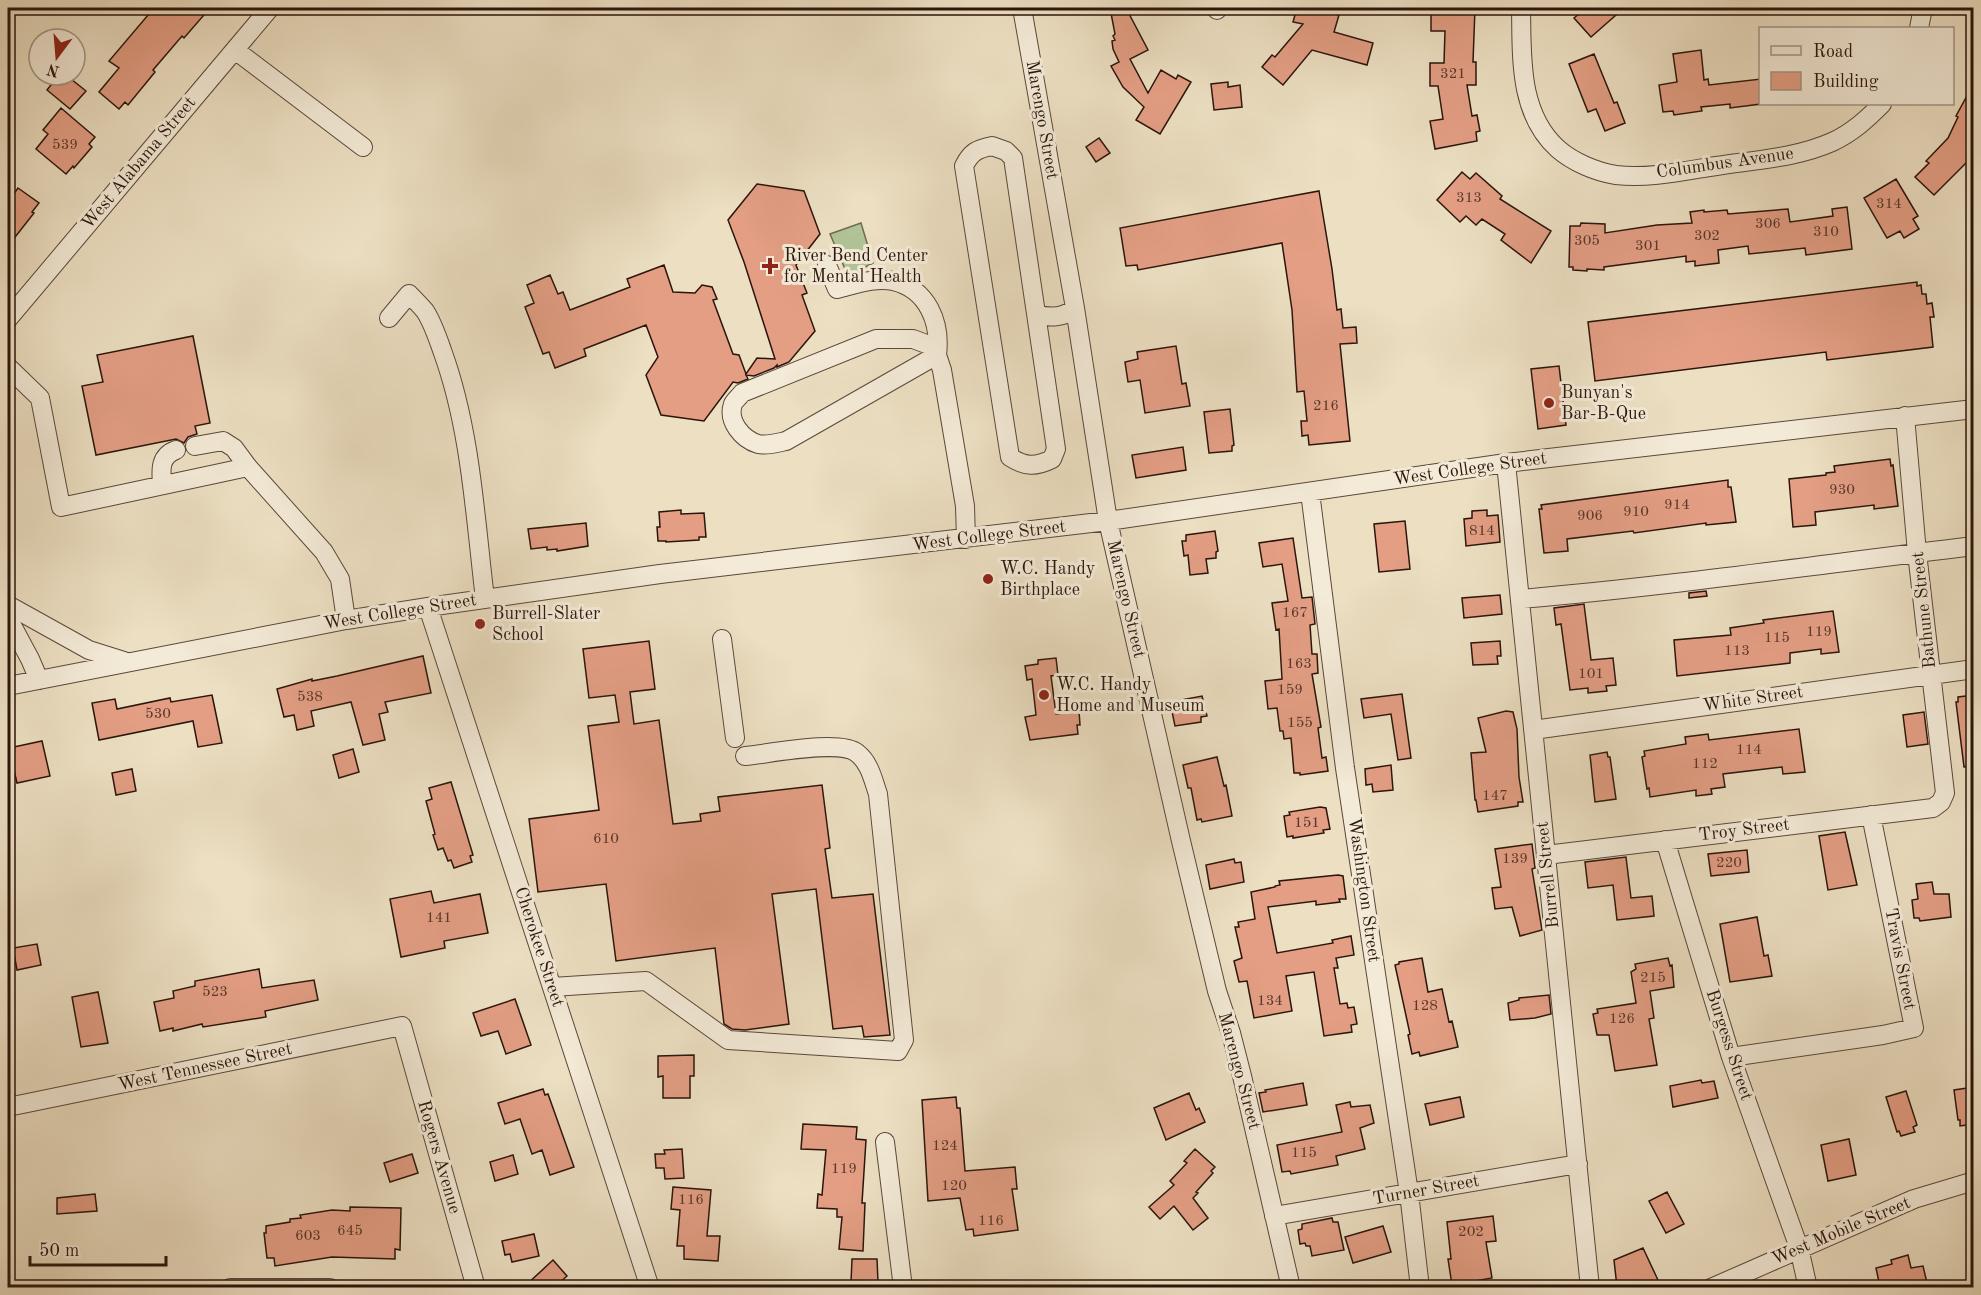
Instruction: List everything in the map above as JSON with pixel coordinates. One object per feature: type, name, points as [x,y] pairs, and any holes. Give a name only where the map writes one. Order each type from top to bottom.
[{"type":"street","name":"West Alabama Street","points":[[8,319],[270,8]]},
{"type":"street","name":"Marengo Street","points":[[1022,8],[1075,308],[1108,521],[1186,864],[1217,991],[1242,1076],[1291,1287]]},
{"type":"street","name":"Columbus Avenue","points":[[1521,8],[1522,70],[1526,92],[1544,131],[1558,148],[1576,161],[1595,170],[1617,175],[1639,175],[1692,170],[1790,155],[1832,142],[1852,131],[1881,105]]},
{"type":"street","points":[[1919,27],[1923,8]]},
{"type":"street","points":[[235,50],[363,147]]},
{"type":"street","points":[[992,146],[1006,151],[1013,158],[1036,314],[1056,448],[1052,459],[1030,466],[1010,457],[964,166],[969,155],[979,148],[992,146]]},
{"type":"street","points":[[827,265],[837,290],[875,280],[892,280],[908,287],[924,301],[936,319],[939,338],[937,355]]},
{"type":"street","points":[[389,318],[409,294],[425,311],[452,378],[459,404],[472,488],[485,599]]},
{"type":"street","points":[[1036,314],[1046,317],[1068,314],[1075,308]]},
{"type":"street","points":[[937,355],[786,441],[758,444],[745,437],[735,426],[732,414],[734,403],[742,393],[803,366],[876,339],[913,339],[929,345],[937,355],[942,370],[965,506],[966,539]]},
{"type":"street","points":[[8,367],[40,398],[61,507],[249,466]]},
{"type":"street","name":"West College Street","points":[[8,686],[346,620],[660,574],[1108,521],[1506,463],[1974,409]]},
{"type":"street","name":"Bathune Street","points":[[1905,416],[1917,553],[1945,793],[1941,802]]},
{"type":"street","points":[[195,446],[223,441],[234,448],[324,552],[340,579],[346,620]]},
{"type":"street","points":[[162,485],[160,467],[164,458],[171,451],[176,450]]},
{"type":"street","name":"Burrell Street","points":[[1506,463],[1590,1287]]},
{"type":"street","name":"Washington Street","points":[[1310,492],[1345,768],[1409,1193],[1420,1287]]},
{"type":"street","points":[[1521,599],[1751,574],[1974,546]]},
{"type":"street","points":[[8,605],[89,650],[125,662]]},
{"type":"street","name":"Cherokee Street","points":[[428,607],[650,1287]]},
{"type":"street","points":[[8,618],[39,680]]},
{"type":"street","points":[[722,639],[735,738]]},
{"type":"street","name":"White Street","points":[[1533,730],[1974,669]]},
{"type":"street","points":[[552,987],[646,981],[728,1040],[898,1050],[903,1040],[878,794],[870,769],[856,752],[837,746],[745,756]]},
{"type":"street","name":"Troy Street","points":[[1546,855],[1933,808],[1941,802]]},
{"type":"street","name":"Travis Street","points":[[1731,1057],[1883,1035],[1914,1028],[1871,815]]},
{"type":"street","name":"Burgess Street","points":[[1665,840],[1731,1057],[1799,1248],[1808,1287]]},
{"type":"street","name":"West Tennessee Street","points":[[8,1107],[402,1026]]},
{"type":"street","name":"Rogers Avenue","points":[[402,1026],[476,1287]]},
{"type":"street","points":[[885,1142],[903,1287]]},
{"type":"street","name":"Turner Street","points":[[1274,1216],[1578,1164]]},
{"type":"street","name":"West Mobile Street","points":[[1710,1287],[1914,1199],[1974,1181]]},
{"type":"street","points":[[230,1287],[330,1287]]},
{"type":"green space","points":[[861,223],[873,263],[848,276],[830,234]]},
{"type":"building","points":[[154,8],[210,8],[153,70],[155,72],[128,105],[125,102],[119,109],[99,92],[119,68],[109,61]]},
{"type":"building","points":[[1110,8],[1126,8],[1148,50],[1130,59],[1148,93],[1161,70],[1176,79],[1178,75],[1191,82],[1160,134],[1136,120],[1144,107],[1123,87],[1111,66],[1119,62],[1113,49],[1112,41],[1115,40],[1113,36],[1115,34]]},
{"type":"building","points":[[1297,8],[1325,8],[1324,11],[1339,15],[1334,32],[1373,43],[1367,65],[1312,50],[1283,85],[1262,67],[1272,55],[1275,57],[1303,24],[1293,22]]},
{"type":"building","points":[[1431,8],[1475,8],[1473,62],[1476,62],[1476,85],[1467,85],[1472,116],[1477,115],[1480,131],[1476,132],[1477,141],[1435,149],[1430,121],[1443,119],[1438,86],[1430,86],[1430,63],[1444,63],[1445,31],[1431,31]]},
{"type":"building","points":[[1586,8],[1624,8],[1591,37],[1574,18]]},
{"type":"building","points":[[1701,50],[1704,80],[1708,79],[1709,85],[1759,79],[1759,104],[1730,108],[1730,104],[1701,107],[1702,111],[1674,115],[1673,111],[1663,112],[1659,85],[1677,82],[1673,54]]},
{"type":"building","points":[[1594,54],[1614,103],[1617,102],[1625,123],[1605,131],[1596,109],[1588,112],[1569,64]]},
{"type":"building","points":[[1228,82],[1228,87],[1240,85],[1242,107],[1214,110],[1211,84]]},
{"type":"building","points":[[1974,83],[1974,155],[1934,195],[1915,177],[1929,163],[1926,161],[1948,138],[1958,117],[1956,116]]},
{"type":"building","points":[[49,87],[81,87],[86,91],[70,109],[47,90]]},
{"type":"building","points":[[61,108],[95,137],[89,144],[92,147],[66,174],[36,149],[48,134],[43,130]]},
{"type":"building","points":[[1099,138],[1110,153],[1096,162],[1086,147]]},
{"type":"building","points":[[1462,172],[1470,179],[1476,173],[1502,196],[1500,199],[1551,231],[1531,263],[1501,240],[1505,234],[1482,219],[1476,225],[1466,216],[1460,222],[1437,200]]},
{"type":"building","points":[[1896,179],[1918,216],[1913,219],[1919,229],[1904,238],[1900,231],[1887,238],[1864,198]]},
{"type":"building","points":[[757,184],[804,191],[820,234],[796,265],[807,293],[802,295],[815,331],[789,362],[754,376],[746,375],[748,379],[738,383],[733,382],[704,421],[661,415],[646,375],[658,357],[646,325],[584,349],[586,356],[555,368],[549,352],[543,354],[525,307],[534,303],[527,285],[550,275],[558,294],[563,292],[570,310],[630,287],[627,279],[664,265],[673,292],[695,293],[702,285],[712,287],[717,299],[713,300],[733,354],[739,355],[746,374],[757,358],[775,359],[728,220]]},
{"type":"building","points":[[18,188],[39,203],[8,246],[8,202]]},
{"type":"building","points":[[1319,191],[1337,310],[1341,309],[1343,328],[1356,327],[1357,343],[1340,344],[1350,441],[1309,445],[1308,435],[1302,436],[1301,421],[1307,421],[1304,391],[1297,392],[1292,310],[1282,243],[1138,270],[1137,265],[1126,266],[1120,228]]},
{"type":"building","points":[[1847,207],[1852,249],[1806,255],[1805,248],[1749,254],[1748,246],[1718,250],[1719,263],[1695,266],[1695,261],[1686,262],[1686,256],[1604,267],[1604,270],[1573,270],[1573,267],[1569,267],[1570,226],[1580,226],[1581,223],[1605,224],[1605,233],[1657,225],[1692,223],[1690,212],[1704,210],[1704,212],[1727,210],[1728,214],[1788,209],[1790,222],[1833,216],[1832,209]]},
{"type":"building","points":[[1917,282],[1917,286],[1921,285],[1922,294],[1926,294],[1927,304],[1932,303],[1934,317],[1930,317],[1933,347],[1827,360],[1826,352],[1595,381],[1588,322]]},
{"type":"building","points":[[193,336],[210,423],[195,426],[197,434],[188,437],[184,443],[176,439],[96,455],[82,386],[103,382],[97,355]]},
{"type":"building","points":[[1176,346],[1182,384],[1186,383],[1190,406],[1145,413],[1140,380],[1128,382],[1125,362],[1138,359],[1137,352]]},
{"type":"building","name":"Bunyan's Bar-B-Que","points":[[1559,366],[1566,425],[1538,429],[1531,369]]},
{"type":"building","points":[[1230,409],[1234,445],[1232,451],[1209,453],[1204,412]]},
{"type":"building","points":[[1183,447],[1186,470],[1136,478],[1132,455]]},
{"type":"building","points":[[1890,459],[1891,466],[1893,465],[1898,506],[1874,509],[1874,505],[1815,512],[1816,525],[1793,527],[1789,479],[1826,475],[1826,473],[1835,472],[1834,466]]},
{"type":"building","points":[[1728,480],[1736,522],[1706,525],[1706,523],[1567,539],[1568,551],[1544,553],[1539,509],[1542,509],[1541,505]]},
{"type":"building","points":[[681,510],[681,514],[704,513],[706,537],[699,537],[699,540],[658,541],[659,512]]},
{"type":"building","points":[[1487,510],[1487,516],[1498,515],[1500,542],[1466,546],[1464,519],[1472,518],[1472,511]]},
{"type":"building","points":[[1405,521],[1410,569],[1379,572],[1374,524]]},
{"type":"building","points":[[586,523],[588,546],[557,551],[557,549],[547,550],[547,547],[531,549],[528,529]]},
{"type":"building","points":[[1215,531],[1218,551],[1216,558],[1206,559],[1208,573],[1190,575],[1188,555],[1184,556],[1182,541],[1186,541],[1186,535]]},
{"type":"building","points":[[1293,538],[1302,598],[1312,597],[1315,624],[1310,625],[1312,654],[1317,654],[1318,673],[1312,674],[1321,727],[1318,728],[1322,758],[1326,757],[1328,771],[1300,775],[1300,773],[1294,773],[1291,738],[1284,739],[1283,731],[1280,731],[1277,708],[1268,709],[1265,681],[1282,679],[1279,629],[1276,630],[1272,603],[1288,601],[1282,564],[1263,567],[1259,543]]},
{"type":"building","points":[[1706,591],[1707,596],[1689,598],[1689,593]]},
{"type":"building","points":[[1500,595],[1502,614],[1464,618],[1462,598]]},
{"type":"building","points":[[1584,604],[1591,660],[1613,658],[1616,685],[1606,686],[1607,691],[1588,693],[1588,688],[1570,690],[1561,624],[1556,625],[1554,608]]},
{"type":"building","points":[[1833,611],[1839,652],[1821,654],[1821,649],[1790,653],[1790,663],[1677,676],[1674,640],[1731,635],[1730,628],[1764,623],[1763,620]]},
{"type":"building","points":[[649,641],[655,689],[630,692],[634,724],[659,720],[673,824],[701,821],[700,814],[720,811],[718,797],[822,785],[830,848],[825,849],[832,898],[873,894],[890,1035],[864,1037],[862,1026],[833,1029],[816,889],[772,894],[789,1024],[745,1030],[732,1029],[724,1024],[715,948],[616,961],[606,884],[538,892],[529,819],[599,810],[588,726],[619,722],[615,695],[589,698],[583,649]]},
{"type":"building","points":[[1500,641],[1501,656],[1497,656],[1498,664],[1473,665],[1471,643]]},
{"type":"building","points":[[423,656],[431,693],[385,702],[388,712],[379,714],[385,740],[363,745],[351,702],[311,711],[314,726],[297,730],[294,715],[284,717],[277,689],[312,679],[312,681],[337,676]]},
{"type":"building","name":"W.C. Handy Home and Museum","points":[[1056,658],[1058,675],[1051,676],[1056,714],[1079,711],[1078,734],[1030,740],[1025,717],[1036,715],[1032,679],[1027,680],[1025,666],[1038,664],[1038,660]]},
{"type":"building","points":[[1402,694],[1411,758],[1398,760],[1391,714],[1364,718],[1361,699]]},
{"type":"building","points":[[212,695],[222,743],[198,747],[193,721],[99,740],[92,703],[115,699],[117,709],[170,698],[171,702]]},
{"type":"building","points":[[1974,695],[1974,766],[1964,767],[1956,702],[1958,702],[1958,697]]},
{"type":"building","points":[[1202,696],[1207,716],[1201,717],[1201,722],[1175,726],[1170,702]]},
{"type":"building","points":[[1506,711],[1513,712],[1517,729],[1519,777],[1523,802],[1518,802],[1518,806],[1478,812],[1471,753],[1486,752],[1478,718]]},
{"type":"building","points":[[1924,712],[1928,744],[1907,747],[1903,715]]},
{"type":"building","points":[[1799,729],[1805,772],[1783,774],[1782,767],[1723,774],[1725,787],[1711,789],[1712,794],[1696,796],[1696,790],[1650,797],[1642,757],[1645,756],[1644,751],[1686,744],[1685,737],[1708,734],[1709,740]]},
{"type":"building","points":[[42,741],[50,776],[17,783],[9,748]]},
{"type":"building","points":[[353,749],[359,772],[339,778],[333,755]]},
{"type":"building","points":[[1607,752],[1610,757],[1616,799],[1595,802],[1590,755]]},
{"type":"building","points":[[1217,757],[1224,786],[1226,785],[1232,816],[1202,822],[1201,819],[1197,820],[1191,788],[1188,788],[1183,765]]},
{"type":"building","points":[[1391,765],[1393,790],[1373,792],[1372,784],[1366,785],[1365,769]]},
{"type":"building","points":[[132,769],[136,791],[116,795],[112,773]]},
{"type":"building","points":[[451,782],[473,855],[470,856],[472,862],[454,868],[451,860],[448,861],[443,848],[438,850],[426,801],[432,799],[429,788]]},
{"type":"building","points":[[1326,808],[1330,829],[1323,830],[1324,833],[1287,837],[1284,816],[1290,815],[1289,812]]},
{"type":"building","points":[[1845,832],[1857,885],[1828,890],[1819,836]]},
{"type":"building","points":[[1532,844],[1535,868],[1532,869],[1542,930],[1520,936],[1512,907],[1495,909],[1492,888],[1501,887],[1495,849]]},
{"type":"building","points":[[1747,850],[1749,872],[1711,876],[1708,854]]},
{"type":"building","points":[[1626,857],[1631,898],[1652,896],[1654,916],[1617,920],[1613,885],[1588,888],[1585,862]]},
{"type":"building","points":[[1234,859],[1235,863],[1241,862],[1244,882],[1210,889],[1206,865]]},
{"type":"building","points":[[1343,876],[1346,899],[1339,899],[1340,902],[1316,905],[1316,901],[1268,907],[1277,953],[1333,943],[1332,940],[1351,936],[1354,955],[1336,958],[1338,968],[1334,968],[1340,1004],[1347,1003],[1348,1008],[1354,1007],[1357,1024],[1351,1025],[1352,1032],[1324,1036],[1314,972],[1286,976],[1292,1011],[1254,1018],[1247,981],[1239,982],[1234,961],[1242,958],[1235,927],[1239,927],[1238,922],[1255,919],[1251,892],[1275,887],[1280,885],[1279,881]]},
{"type":"building","points":[[1932,882],[1934,894],[1949,894],[1951,917],[1920,921],[1919,918],[1914,918],[1912,900],[1918,899],[1916,884]]},
{"type":"building","points":[[431,891],[434,903],[480,894],[488,933],[444,941],[445,948],[401,957],[390,899]]},
{"type":"building","points":[[1757,917],[1764,956],[1768,955],[1772,976],[1730,982],[1720,924]]},
{"type":"building","points":[[37,944],[41,965],[17,970],[13,948]]},
{"type":"building","points":[[1422,958],[1428,992],[1442,989],[1449,1022],[1452,1021],[1458,1047],[1420,1056],[1419,1052],[1412,1054],[1395,965],[1399,962]]},
{"type":"building","points":[[1668,958],[1670,966],[1672,965],[1674,987],[1650,991],[1654,1018],[1649,1019],[1657,1065],[1615,1071],[1609,1035],[1597,1035],[1593,1014],[1598,1013],[1597,1009],[1636,1003],[1631,972],[1636,969],[1635,964]]},
{"type":"building","points":[[259,969],[262,988],[314,980],[318,1000],[265,1011],[266,1017],[160,1031],[154,1002],[174,998],[173,991],[195,986],[195,981]]},
{"type":"building","points":[[98,992],[108,1043],[81,1047],[72,997]]},
{"type":"building","points":[[1549,995],[1551,1014],[1510,1020],[1508,1003],[1519,1000],[1519,998]]},
{"type":"building","points":[[515,999],[531,1045],[506,1054],[498,1031],[481,1036],[473,1013]]},
{"type":"building","points":[[694,1055],[694,1076],[690,1076],[690,1098],[663,1098],[663,1076],[658,1077],[658,1056]]},
{"type":"building","points":[[1701,1080],[1702,1083],[1714,1081],[1718,1098],[1673,1107],[1670,1086]]},
{"type":"building","points":[[1303,1083],[1307,1105],[1263,1112],[1259,1093]]},
{"type":"building","points":[[1974,1087],[1974,1124],[1960,1126],[1954,1090]]},
{"type":"building","points":[[543,1089],[545,1095],[548,1094],[574,1167],[550,1175],[542,1150],[532,1154],[520,1119],[505,1124],[498,1103]]},
{"type":"building","points":[[1906,1091],[1917,1125],[1913,1127],[1915,1132],[1901,1136],[1899,1131],[1897,1132],[1886,1097]]},
{"type":"building","points":[[1189,1093],[1196,1110],[1199,1108],[1205,1122],[1166,1140],[1154,1108]]},
{"type":"building","points":[[956,1097],[957,1108],[960,1108],[965,1171],[1015,1167],[1017,1189],[1012,1189],[1018,1230],[974,1236],[973,1229],[966,1230],[960,1198],[928,1201],[922,1100]]},
{"type":"building","points":[[1460,1097],[1464,1117],[1430,1125],[1425,1104]]},
{"type":"building","points":[[1350,1102],[1351,1107],[1370,1105],[1374,1123],[1360,1128],[1365,1149],[1336,1156],[1338,1165],[1291,1174],[1290,1171],[1282,1172],[1277,1145],[1342,1132],[1336,1105]]},
{"type":"building","points":[[803,1124],[857,1127],[856,1139],[866,1140],[862,1203],[865,1203],[863,1251],[839,1249],[842,1217],[837,1217],[837,1209],[817,1208],[818,1194],[822,1195],[826,1150],[801,1149]]},
{"type":"building","points":[[1849,1139],[1856,1175],[1828,1181],[1821,1145]]},
{"type":"building","points":[[682,1149],[684,1178],[665,1179],[664,1168],[656,1168],[655,1154],[665,1154],[664,1150]]},
{"type":"building","points":[[1195,1149],[1215,1167],[1211,1171],[1213,1173],[1193,1198],[1208,1218],[1193,1230],[1174,1206],[1160,1219],[1149,1207],[1174,1185],[1170,1181],[1187,1163],[1184,1161]]},
{"type":"building","points":[[412,1154],[418,1173],[390,1182],[384,1163]]},
{"type":"building","points":[[513,1155],[518,1174],[495,1181],[490,1162]]},
{"type":"building","points":[[673,1187],[711,1190],[707,1236],[720,1236],[718,1261],[684,1259],[684,1246],[677,1246],[680,1210],[671,1209]]},
{"type":"building","points":[[1667,1192],[1684,1224],[1666,1233],[1649,1201]]},
{"type":"building","points":[[95,1194],[97,1211],[57,1214],[57,1198]]},
{"type":"building","points":[[350,1207],[401,1208],[400,1250],[395,1249],[395,1259],[332,1257],[275,1266],[274,1258],[267,1258],[264,1233],[266,1233],[266,1226],[290,1222],[290,1219],[301,1218],[300,1215],[332,1210],[350,1211]]},
{"type":"building","points":[[1493,1216],[1496,1241],[1486,1242],[1492,1278],[1452,1285],[1448,1259],[1451,1259],[1447,1222]]},
{"type":"building","points":[[1332,1218],[1333,1222],[1338,1222],[1344,1250],[1312,1256],[1310,1246],[1306,1246],[1305,1243],[1300,1244],[1298,1230],[1302,1229],[1302,1224]]},
{"type":"building","points":[[1383,1226],[1391,1252],[1353,1263],[1345,1237]]},
{"type":"building","points":[[534,1234],[539,1256],[512,1262],[510,1254],[505,1255],[502,1241]]},
{"type":"building","points":[[1643,1248],[1658,1280],[1641,1287],[1617,1287],[1614,1260]]},
{"type":"building","points":[[1908,1255],[1911,1268],[1923,1266],[1927,1283],[1910,1287],[1880,1287],[1876,1268],[1892,1264],[1891,1260]]},
{"type":"building","points":[[852,1259],[877,1259],[878,1282],[851,1282]]},
{"type":"building","points":[[553,1260],[567,1276],[555,1287],[524,1287]]},
{"type":"place","name":"River Bend Center for Mental Health","points":[[770,266]]},
{"type":"place","name":"Bunyan's Bar-B-Que","points":[[1549,403]]},
{"type":"place","name":"W.C. Handy Birthplace","points":[[988,579]]},
{"type":"place","name":"Burrell-Slater School","points":[[480,624]]},
{"type":"place","name":"W.C. Handy Home and Museum","points":[[1044,695]]}]
